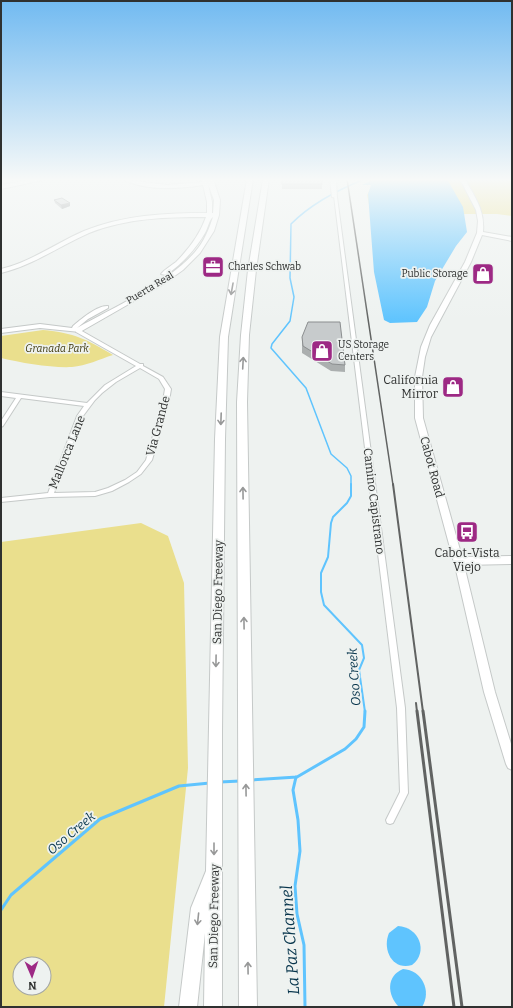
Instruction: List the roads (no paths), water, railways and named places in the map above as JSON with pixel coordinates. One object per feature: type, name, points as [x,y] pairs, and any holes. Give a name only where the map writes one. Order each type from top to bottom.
[{"type":"highway","name":"San Diego Freeway","points":[[213,1007],[215,732],[220,439],[224,337],[241,226]]},
{"type":"highway","name":"San Diego Freeway","points":[[248,1007],[242,402],[245,335],[252,270],[259,226]]},
{"type":"highway","points":[[188,1007],[199,908],[214,869]]},
{"type":"street","points":[[1,271],[21,265],[85,232],[101,226]]},
{"type":"street","name":"Puerta Real","points":[[75,330],[86,318],[140,290],[171,269],[193,246],[206,226]]},
{"type":"street","name":"Camino Capistrano","points":[[339,226],[401,708],[404,793],[390,820]]},
{"type":"street","name":"Cabot Road","points":[[480,226],[480,233],[475,247],[428,337],[419,365],[418,406],[422,431],[458,561],[486,682],[507,740],[512,764]]},
{"type":"street","points":[[480,233],[512,238]]},
{"type":"street","points":[[1,331],[40,326],[75,330]]},
{"type":"street","name":"Via Grande","points":[[1,500],[50,495],[94,494],[110,490],[139,473],[149,460],[166,401],[168,388],[161,378],[141,365],[75,330]]},
{"type":"street","name":"Mallorca Lane","points":[[50,495],[80,416],[98,393],[112,382],[141,365]]},
{"type":"street","points":[[1,394],[88,405]]},
{"type":"street","points":[[1,425],[20,396]]},
{"type":"street","points":[[458,561],[512,560]]},
{"type":"water","points":[[370,226],[466,226],[467,232],[456,246],[435,281],[427,307],[417,322],[390,323],[384,320],[374,272]]},
{"type":"water","points":[[398,926],[405,927],[411,931],[416,935],[419,941],[421,947],[420,954],[412,965],[399,965],[394,962],[388,952],[387,939],[389,933]]},
{"type":"water","points":[[403,969],[410,970],[415,973],[423,982],[426,994],[422,1007],[399,1007],[392,997],[390,986],[391,981],[397,972]]},
{"type":"waterway","name":"Oso Creek","points":[[291,226],[290,278],[294,297],[290,321],[272,344],[271,348],[306,388],[331,454],[347,468],[351,476],[351,496],[347,503],[333,517],[331,523],[328,557],[321,573],[321,592],[324,605],[362,645],[364,658],[359,670],[365,712]]},
{"type":"waterway","name":"Oso Creek","points":[[296,777],[345,749],[356,739],[364,727],[365,712]]},
{"type":"waterway","name":"Oso Creek","points":[[252,780],[296,777]]},
{"type":"waterway","name":"La Paz Channel","points":[[296,777],[293,790],[298,820],[300,851],[295,886],[297,914],[304,945],[305,1007]]},
{"type":"waterway","name":"Oso Creek","points":[[220,782],[240,781]]},
{"type":"waterway","name":"Oso Creek","points":[[1,910],[11,895],[100,819],[179,786],[210,783]]},
{"type":"railway","points":[[354,226],[393,485]]},
{"type":"railway","points":[[393,484],[423,712]]},
{"type":"railway","points":[[416,703],[417,712]]},
{"type":"railway","points":[[417,711],[454,1007]]},
{"type":"railway","points":[[423,711],[462,1007]]},
{"type":"place","name":"Charles Schwab","points":[[213,267]]},
{"type":"place","name":"Public Storage","points":[[483,274]]},
{"type":"place","name":"US Storage Centers","points":[[322,351]]},
{"type":"place","name":"California Mirror","points":[[453,387]]},
{"type":"place","name":"Cabot-Vista Viejo","points":[[467,532]]},
{"type":"park label","name":"Granada Park","points":[[57,349]]}]
